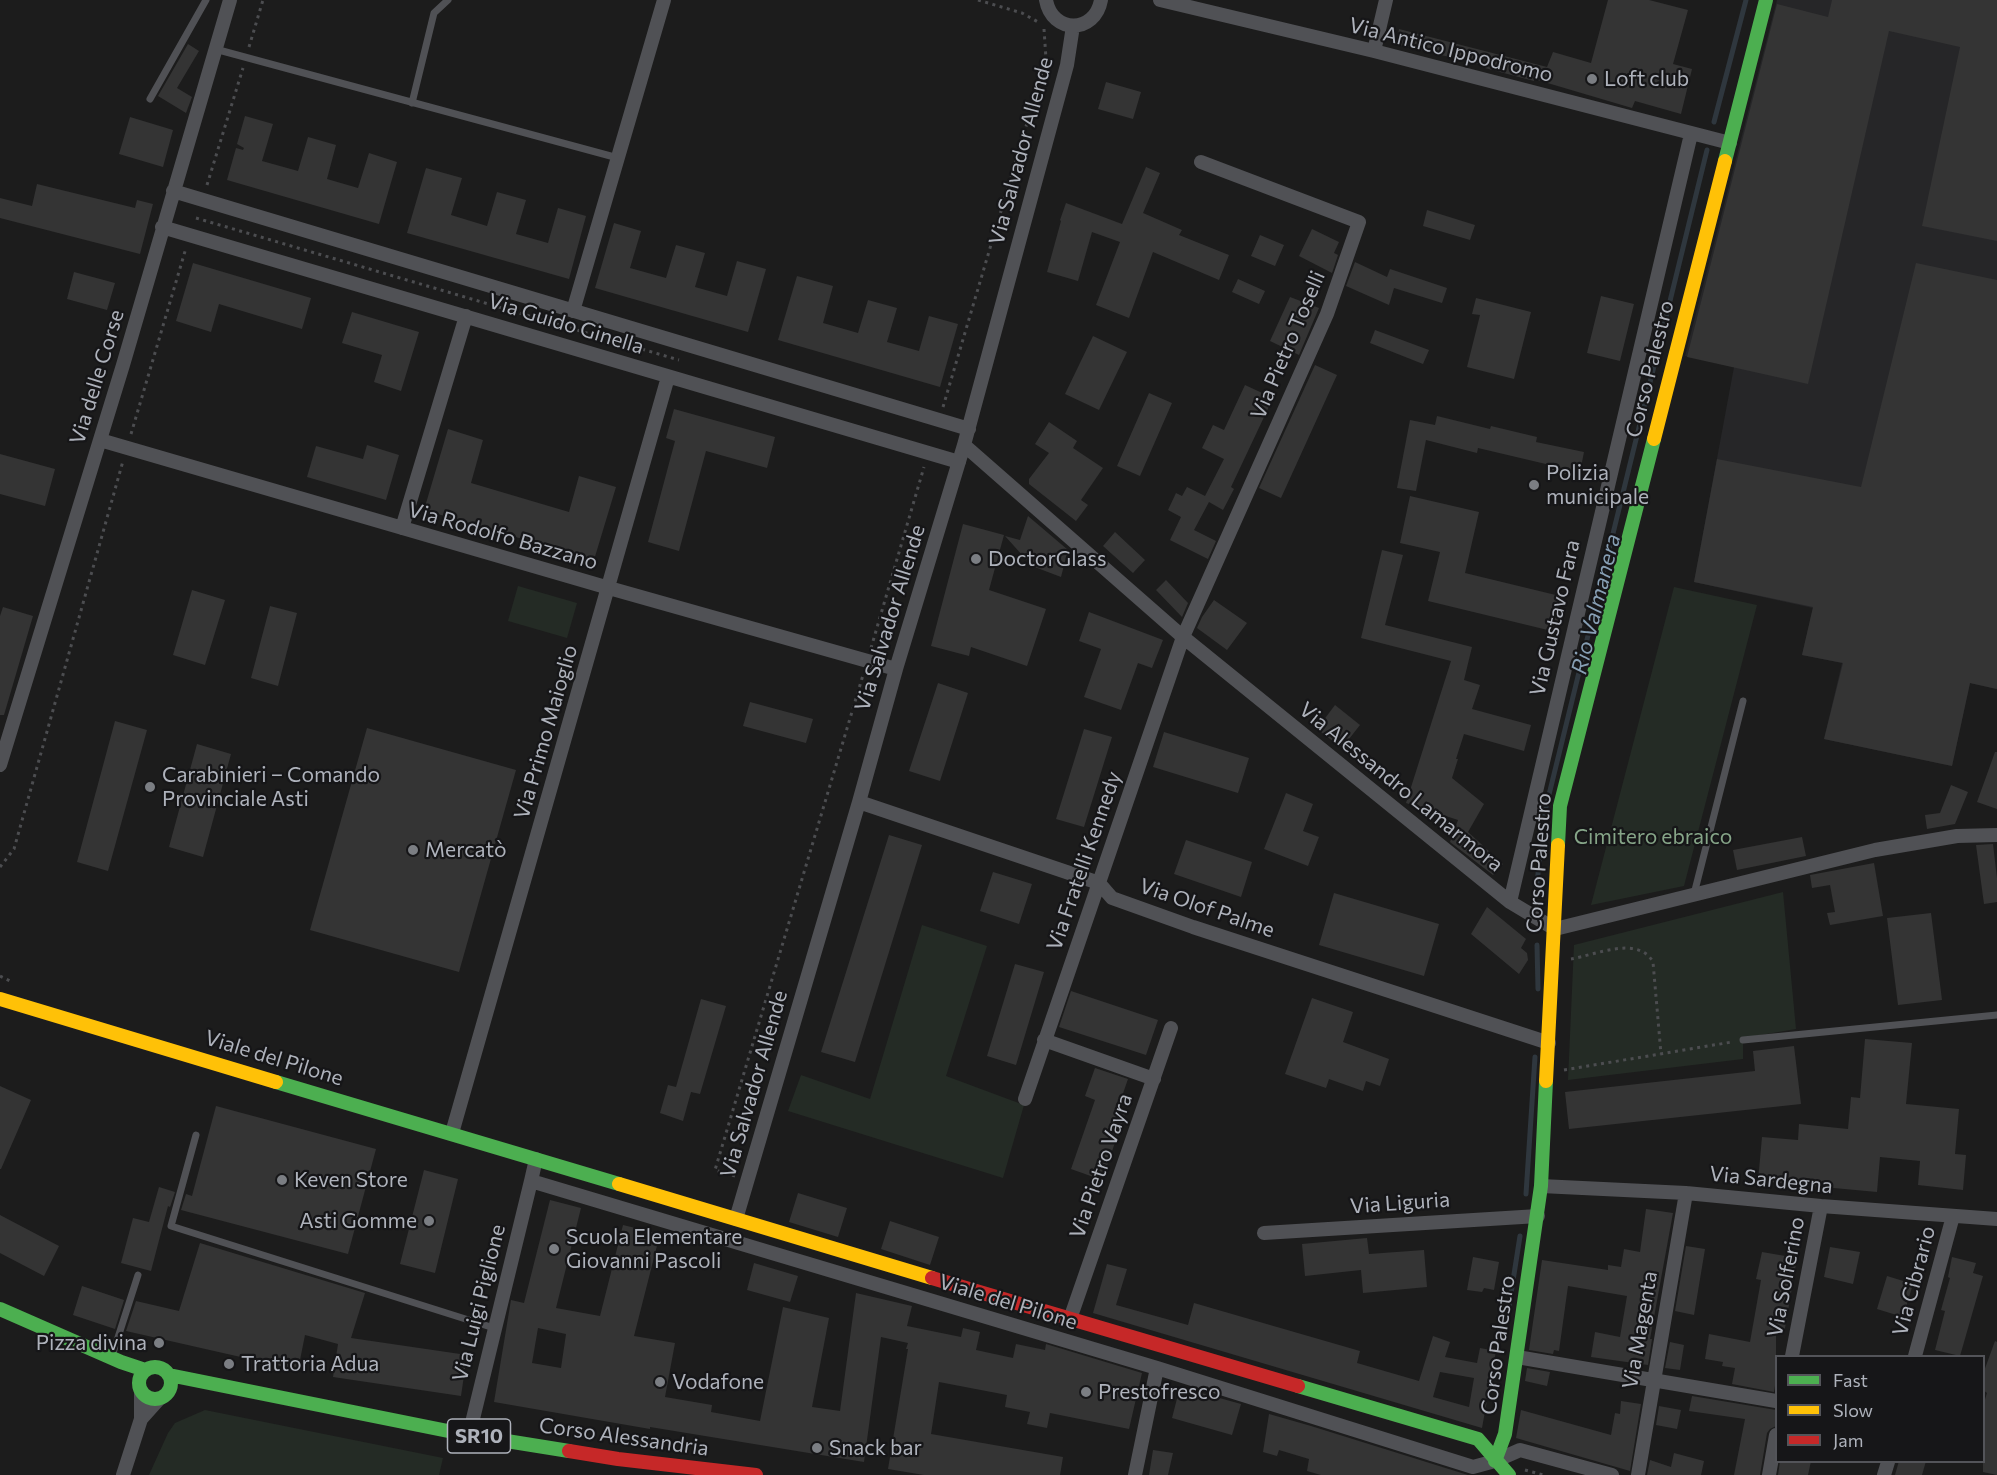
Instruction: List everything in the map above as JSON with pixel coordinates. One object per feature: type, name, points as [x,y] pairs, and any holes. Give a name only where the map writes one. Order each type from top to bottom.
[{"type":"street","name":"Via delle Corse","points":[[0,765],[100,440],[230,0]]},
{"type":"street","name":"Via Guido Ginella","points":[[573,310],[664,0]]},
{"type":"street","points":[[1044,1],[1058,21],[1073,26],[1081,25],[1095,16],[1101,0]]},
{"type":"street","name":"Via Antico Ippodromo","points":[[1160,0],[1374,51],[1730,143]]},
{"type":"street","points":[[1374,51],[1386,0]]},
{"type":"street","name":"Corso Palestro","points":[[1496,1468],[1505,1434],[1541,1186],[1560,806],[1766,0]]},
{"type":"street","name":"Via Salvador Allende","points":[[736,1219],[896,669],[969,429],[1067,65],[1073,26]]},
{"type":"street","name":"Via Gustavo Fara","points":[[1510,902],[1691,134]]},
{"type":"street","name":"Via Pietro Toselli","points":[[1184,637],[1327,314],[1359,222],[1201,162]]},
{"type":"street","name":"Via Guido Ginella","points":[[173,191],[969,429]]},
{"type":"street","name":"Via Guido Ginella","points":[[162,227],[959,462]]},
{"type":"street","points":[[402,528],[466,316]]},
{"type":"street","name":"Via Primo Maioglio","points":[[452,1133],[668,377]]},
{"type":"street","name":"Via Rodolfo Bazzano","points":[[100,440],[125,454],[402,528],[896,669]]},
{"type":"street","name":"Via Alessandro Lamarmora","points":[[964,445],[1184,637],[1510,902],[1555,929]]},
{"type":"street","name":"Via Fratelli Kennedy","points":[[1025,1099],[1184,637]]},
{"type":"street","name":"Via Olof Palme","points":[[859,802],[1099,883],[1112,898],[1183,924],[1549,1043]]},
{"type":"street","points":[[1555,929],[1875,850],[1957,836],[1997,835]]},
{"type":"street","name":"Viale del Pilone","points":[[0,999],[1478,1439],[1496,1468]]},
{"type":"street","name":"Via Pietro Vayra","points":[[1070,1319],[1172,1028]]},
{"type":"street","points":[[1044,1040],[1154,1079]]},
{"type":"street","points":[[531,1181],[536,1159]]},
{"type":"street","name":"Viale del Pilone","points":[[531,1181],[1157,1368],[1473,1467],[1496,1468],[1509,1475]]},
{"type":"street","name":"Via Luigi Piglione","points":[[468,1435],[531,1181]]},
{"type":"street","name":"Via Sardegna","points":[[1541,1186],[1686,1192],[1821,1206],[1997,1219]]},
{"type":"street","name":"Via Magenta","points":[[1638,1475],[1686,1192]]},
{"type":"street","name":"Via Solferino","points":[[1792,1355],[1821,1206]]},
{"type":"street","name":"Via Liguria","points":[[1264,1233],[1538,1216]]},
{"type":"street","name":"Via Cibrario","points":[[1915,1355],[1953,1216]]},
{"type":"street","name":"Corso Alessandria","points":[[0,1309],[146,1370],[150,1367],[161,1368],[169,1375],[204,1383],[468,1435],[618,1459],[756,1475]]},
{"type":"street","points":[[1517,1357],[1775,1401]]},
{"type":"street","name":"Corso Alessandria","points":[[117,1359],[140,1388]]},
{"type":"street","points":[[1135,1475],[1157,1368]]},
{"type":"street","points":[[123,1475],[141,1419],[139,1378],[146,1370]]},
{"type":"street","points":[[141,1419],[171,1385],[169,1375]]},
{"type":"street","name":"Corso Alessandria","points":[[163,1396],[204,1383]]},
{"type":"street","points":[[140,1388],[149,1399],[163,1396]]},
{"type":"street","points":[[1769,1475],[1775,1441]]},
{"type":"street","name":"Viale del Pilone","points":[[1496,1468],[1520,1450],[1612,1475]]},
{"type":"lane","points":[[150,99],[206,0]]},
{"type":"lane","points":[[412,103],[434,13],[448,0]]},
{"type":"lane","points":[[215,49],[618,158]]},
{"type":"lane","points":[[1694,894],[1743,701]]},
{"type":"lane","points":[[1743,1040],[1997,1015]]},
{"type":"lane","points":[[196,1135],[171,1226],[494,1328]]},
{"type":"lane","points":[[117,1359],[138,1275]]},
{"type":"path","points":[[939,420],[1047,50],[1045,31],[1033,18],[1022,12],[978,0]]},
{"type":"path","points":[[202,200],[237,91]]},
{"type":"path","name":"Via Guido Ginella","points":[[196,218],[684,362]]},
{"type":"path","points":[[0,867],[14,849],[125,454],[190,236]]},
{"type":"path","points":[[125,454],[133,464]]},
{"type":"path","points":[[747,1180],[715,1170],[928,454]]},
{"type":"path","points":[[1553,961],[1627,948],[1649,955],[1653,962],[1661,1054]]},
{"type":"path","points":[[1547,1072],[1743,1040]]},
{"type":"shaded area","points":[[1777,0],[1997,0],[1997,684],[1996,689],[1970,683],[1952,766],[1824,739],[1842,663],[1802,655],[1813,608],[1694,582],[1734,367],[1685,356]]},
{"type":"green space","points":[[518,586],[577,603],[567,638],[508,621]]},
{"type":"green space","name":"Cimitero ebraico","points":[[1674,587],[1757,605],[1684,886],[1591,905]]},
{"type":"green space","points":[[1783,892],[1796,1029],[1743,1038],[1743,1059],[1568,1080],[1574,945]]},
{"type":"green space","points":[[922,925],[987,946],[946,1076],[1024,1105],[1003,1178],[788,1111],[801,1075],[870,1099]]},
{"type":"green space","points":[[205,1410],[443,1458],[439,1475],[149,1475],[175,1423]]},
{"type":"building","points":[[1608,0],[1649,0],[1688,10],[1673,64],[1692,69],[1681,114],[1635,101],[1632,108],[1534,79],[1534,81],[1481,67],[1482,65],[1396,44],[1399,29],[1547,67],[1553,52],[1591,63]]},
{"type":"building","points":[[1832,0],[1997,0],[1997,241],[1922,226],[1960,47],[1889,31],[1808,384],[1687,357],[1777,4],[1828,17]]},
{"type":"building","points":[[188,44],[199,51],[177,88],[192,97],[186,113],[158,96]]},
{"type":"building","points":[[1106,82],[1141,92],[1133,119],[1098,109]]},
{"type":"building","points":[[245,116],[273,124],[262,161],[298,171],[308,137],[336,145],[327,179],[358,188],[369,153],[397,162],[379,224],[227,180],[236,148],[243,150],[244,148],[237,144]]},
{"type":"building","points":[[130,117],[173,130],[163,167],[119,154]]},
{"type":"building","points":[[1146,167],[1160,173],[1143,213],[1182,230],[1179,235],[1229,255],[1219,280],[1153,252],[1129,318],[1096,305],[1120,242],[1092,232],[1078,281],[1047,272],[1066,203],[1122,224]]},
{"type":"building","points":[[426,168],[462,178],[451,215],[487,226],[497,192],[526,200],[516,234],[548,243],[558,208],[586,216],[569,279],[407,233]]},
{"type":"building","points":[[37,184],[135,208],[137,200],[153,204],[140,254],[0,218],[0,198],[32,206]]},
{"type":"building","points":[[1427,210],[1475,225],[1470,240],[1423,226]]},
{"type":"building","points":[[614,223],[641,231],[630,268],[666,278],[676,245],[705,253],[695,287],[727,296],[737,261],[766,269],[748,332],[595,288]]},
{"type":"building","points":[[1312,229],[1339,242],[1334,253],[1338,255],[1332,273],[1299,256]]},
{"type":"building","points":[[1260,235],[1284,245],[1275,266],[1251,256]]},
{"type":"building","points":[[1355,262],[1387,277],[1390,269],[1447,288],[1442,303],[1394,288],[1389,305],[1346,286]]},
{"type":"building","points":[[193,263],[311,298],[302,329],[219,304],[211,332],[176,321]]},
{"type":"building","points":[[1916,263],[1997,280],[1997,689],[1970,683],[1952,766],[1824,739],[1843,663],[1802,655],[1813,607],[1694,582],[1717,459],[1861,487]]},
{"type":"building","points":[[74,272],[115,283],[107,310],[67,299]]},
{"type":"building","points":[[797,276],[833,286],[823,323],[858,333],[868,300],[897,308],[887,342],[919,351],[929,316],[958,324],[940,387],[778,340]]},
{"type":"building","points":[[1238,279],[1265,291],[1259,304],[1232,292]]},
{"type":"building","points":[[1601,296],[1634,304],[1620,361],[1587,353]]},
{"type":"building","points":[[1290,297],[1319,308],[1299,355],[1270,341]]},
{"type":"building","points":[[1476,298],[1531,312],[1514,379],[1467,367],[1480,315],[1472,314]]},
{"type":"building","points":[[352,312],[419,332],[401,391],[374,382],[382,355],[342,343]]},
{"type":"building","points":[[1375,330],[1429,350],[1423,364],[1370,343]]},
{"type":"building","points":[[1093,336],[1127,352],[1099,410],[1065,394]]},
{"type":"building","points":[[1315,365],[1337,375],[1281,498],[1259,488]]},
{"type":"building","points":[[1245,385],[1273,398],[1231,487],[1234,489],[1223,510],[1209,502],[1194,530],[1216,541],[1208,559],[1170,540],[1181,517],[1168,510],[1176,493],[1182,496],[1187,487],[1205,496],[1224,459],[1202,448],[1213,425],[1224,430]]},
{"type":"building","points":[[1149,393],[1172,403],[1140,476],[1117,466]]},
{"type":"building","points":[[674,409],[775,437],[767,468],[706,451],[679,551],[648,542],[675,441],[666,438]]},
{"type":"building","points":[[1437,416],[1490,429],[1491,426],[1537,437],[1536,442],[1584,452],[1579,477],[1549,470],[1550,465],[1478,448],[1477,453],[1426,440],[1416,491],[1397,488],[1410,420],[1435,425]]},
{"type":"building","points":[[1049,422],[1077,441],[1073,448],[1103,468],[1081,500],[1088,505],[1076,521],[1029,484],[1029,479],[1049,453],[1035,444]]},
{"type":"building","points":[[448,429],[483,440],[471,483],[569,512],[579,476],[616,487],[594,560],[424,510]]},
{"type":"building","points":[[367,445],[399,455],[386,500],[307,477],[316,446],[363,459]]},
{"type":"building","points":[[0,454],[55,469],[45,506],[0,494]]},
{"type":"building","points":[[1410,496],[1479,512],[1465,573],[1564,597],[1556,632],[1428,601],[1440,552],[1400,543]]},
{"type":"building","points":[[1028,516],[1068,550],[1061,577],[1032,566],[1005,536],[1020,540]]},
{"type":"building","points":[[963,524],[1004,535],[989,590],[1046,609],[1027,666],[971,647],[969,656],[931,646]]},
{"type":"building","points":[[1115,532],[1145,560],[1133,573],[1103,546]]},
{"type":"building","points":[[1382,550],[1403,555],[1385,625],[1472,647],[1464,680],[1480,685],[1472,709],[1531,725],[1524,751],[1464,734],[1456,759],[1458,759],[1452,778],[1484,804],[1468,832],[1503,864],[1493,875],[1450,842],[1458,820],[1406,803],[1451,661],[1361,638]]},
{"type":"building","points":[[1166,580],[1188,603],[1182,617],[1156,590]]},
{"type":"building","points":[[192,590],[225,600],[205,665],[173,655]]},
{"type":"building","points":[[1214,600],[1247,623],[1227,650],[1197,628]]},
{"type":"building","points":[[270,606],[297,613],[278,686],[251,678]]},
{"type":"building","points":[[3,607],[33,616],[4,715],[0,715],[0,616]]},
{"type":"building","points":[[1089,612],[1163,640],[1152,668],[1138,663],[1121,710],[1084,697],[1101,649],[1079,641]]},
{"type":"building","points":[[938,683],[968,693],[940,781],[909,771]]},
{"type":"building","points":[[750,702],[813,719],[806,743],[743,726]]},
{"type":"building","points":[[1335,705],[1360,725],[1342,748],[1317,729]]},
{"type":"building","points":[[115,721],[147,730],[108,871],[77,862]]},
{"type":"building","name":"Mercatò","points":[[367,728],[516,770],[459,972],[310,930]]},
{"type":"building","points":[[1084,729],[1112,737],[1084,827],[1056,819]]},
{"type":"building","points":[[1164,732],[1249,758],[1238,793],[1153,767]]},
{"type":"building","points":[[197,744],[231,754],[203,857],[169,847]]},
{"type":"building","points":[[1995,752],[1997,752],[1997,809],[1977,802]]},
{"type":"building","points":[[1951,785],[1968,792],[1955,824],[1927,829],[1925,815],[1940,813]]},
{"type":"building","points":[[1286,793],[1313,804],[1303,831],[1319,837],[1308,866],[1264,849]]},
{"type":"building","points":[[889,835],[922,845],[855,1062],[821,1052]]},
{"type":"building","points":[[1802,837],[1806,856],[1737,870],[1733,850]]},
{"type":"building","points":[[1186,840],[1252,862],[1241,897],[1174,874]]},
{"type":"building","points":[[1993,844],[1997,902],[1984,904],[1976,845]]},
{"type":"building","points":[[1874,863],[1883,916],[1830,925],[1827,913],[1835,912],[1830,885],[1812,888],[1810,875]]},
{"type":"building","points":[[993,872],[1032,884],[1019,924],[980,911]]},
{"type":"building","points":[[1334,893],[1439,924],[1424,976],[1319,945]]},
{"type":"building","points":[[1487,907],[1526,939],[1521,948],[1527,953],[1528,960],[1519,974],[1471,934]]},
{"type":"building","points":[[1931,913],[1942,1000],[1898,1005],[1887,918]]},
{"type":"building","points":[[1015,964],[1044,972],[1016,1065],[987,1056]]},
{"type":"building","points":[[1071,991],[1158,1020],[1146,1055],[1059,1027]]},
{"type":"building","points":[[1312,998],[1353,1012],[1343,1042],[1389,1059],[1380,1086],[1366,1081],[1363,1091],[1329,1079],[1326,1088],[1285,1074]]},
{"type":"building","points":[[701,999],[726,1006],[700,1094],[691,1092],[683,1121],[660,1113],[668,1085],[676,1087]]},
{"type":"building","points":[[1865,1039],[1912,1043],[1906,1104],[1959,1109],[1955,1154],[1966,1155],[1963,1190],[1918,1185],[1920,1161],[1880,1157],[1877,1192],[1758,1181],[1762,1137],[1798,1140],[1799,1124],[1848,1129],[1851,1097],[1860,1098]]},
{"type":"building","points":[[1794,1046],[1801,1104],[1569,1129],[1565,1092],[1755,1071],[1753,1051]]},
{"type":"building","points":[[1095,1068],[1128,1079],[1118,1108],[1126,1111],[1102,1180],[1071,1169],[1095,1100],[1085,1096]]},
{"type":"building","points":[[0,1086],[31,1100],[1,1169],[0,1169]]},
{"type":"building","name":"Keven Store","points":[[216,1106],[376,1149],[348,1254],[181,1210],[186,1194],[192,1196]]},
{"type":"building","name":"Asti Gomme","points":[[424,1170],[458,1179],[435,1273],[400,1264]]},
{"type":"building","points":[[159,1187],[175,1192],[170,1207],[168,1206],[151,1271],[121,1263],[133,1218],[149,1222]]},
{"type":"building","points":[[798,1193],[847,1208],[838,1237],[789,1222]]},
{"type":"building","points":[[550,1200],[581,1208],[556,1308],[600,1316],[623,1225],[660,1234],[634,1336],[675,1343],[665,1397],[712,1405],[711,1412],[760,1421],[783,1307],[829,1318],[812,1407],[840,1411],[856,1293],[912,1306],[907,1326],[961,1337],[963,1328],[980,1332],[976,1350],[1013,1358],[1016,1344],[1045,1350],[1046,1344],[1142,1373],[1129,1429],[1050,1413],[1047,1428],[1027,1424],[1030,1412],[1005,1407],[1007,1395],[939,1382],[931,1434],[1063,1457],[1060,1475],[924,1475],[888,1469],[908,1343],[881,1337],[864,1462],[494,1402],[511,1300],[524,1303]],"holes":[[[538,1328],[566,1334],[561,1368],[532,1363]]]},
{"type":"building","points":[[1646,1209],[1673,1213],[1650,1339],[1652,1339],[1648,1365],[1591,1357],[1595,1332],[1620,1337],[1627,1296],[1568,1286],[1559,1351],[1554,1350],[1553,1354],[1529,1350],[1542,1260],[1608,1270],[1608,1265],[1621,1267],[1624,1249],[1640,1252]]},
{"type":"building","points":[[0,1215],[59,1246],[44,1276],[0,1253]]},
{"type":"building","points":[[890,1221],[939,1237],[930,1265],[881,1249]]},
{"type":"building","points":[[1367,1238],[1369,1254],[1424,1250],[1427,1287],[1363,1293],[1361,1270],[1305,1276],[1302,1244]]},
{"type":"building","points":[[200,1243],[365,1293],[351,1338],[467,1355],[461,1396],[333,1377],[338,1344],[305,1335],[298,1370],[126,1331],[136,1301],[179,1311]]},
{"type":"building","points":[[1686,1246],[1705,1249],[1694,1315],[1675,1311]]},
{"type":"building","points":[[1830,1247],[1860,1252],[1853,1284],[1824,1277]]},
{"type":"building","points":[[1762,1252],[1797,1258],[1784,1334],[1776,1333],[1774,1392],[1732,1384],[1735,1368],[1722,1366],[1723,1362],[1705,1359],[1709,1334],[1750,1342],[1761,1280],[1756,1279]]},
{"type":"building","points":[[1473,1257],[1499,1262],[1494,1290],[1484,1288],[1482,1292],[1467,1290]]},
{"type":"building","points":[[1952,1257],[1976,1263],[1973,1273],[1983,1276],[1960,1355],[1935,1350],[1945,1311],[1941,1310],[1950,1278],[1948,1277]]},
{"type":"building","points":[[754,1263],[798,1276],[790,1302],[747,1290]]},
{"type":"building","points":[[1107,1264],[1127,1269],[1116,1305],[1188,1325],[1194,1303],[1360,1351],[1357,1363],[1419,1381],[1433,1336],[1450,1342],[1445,1357],[1477,1363],[1480,1348],[1496,1351],[1482,1428],[1093,1313]],"holes":[[[1440,1372],[1474,1378],[1469,1407],[1433,1397]]]},
{"type":"building","points":[[1887,1276],[1913,1284],[1903,1317],[1877,1309]]},
{"type":"building","points":[[82,1286],[124,1300],[115,1329],[73,1315]]},
{"type":"building","points":[[1995,1341],[1997,1342],[1997,1475],[1983,1472],[1987,1393],[1985,1392],[1985,1368]]},
{"type":"building","points":[[1670,1342],[1684,1345],[1680,1370],[1665,1368]]},
{"type":"building","points":[[1527,1368],[1550,1372],[1547,1386],[1525,1381]]},
{"type":"building","points":[[1180,1387],[1241,1404],[1232,1435],[1172,1418]]},
{"type":"building","points":[[1692,1396],[1775,1410],[1775,1426],[1767,1433],[1760,1475],[1734,1475],[1745,1419],[1689,1411]]},
{"type":"building","points":[[1621,1401],[1641,1404],[1630,1471],[1516,1438],[1521,1410],[1611,1435],[1615,1413],[1620,1414]]},
{"type":"building","points":[[1659,1406],[1681,1410],[1677,1429],[1656,1425]]},
{"type":"building","points":[[1269,1414],[1468,1475],[1321,1475],[1307,1471],[1309,1459],[1279,1450],[1277,1456],[1263,1452]]},
{"type":"building","points":[[1153,1450],[1173,1453],[1168,1475],[1149,1475]]},
{"type":"building","points":[[1674,1453],[1704,1461],[1701,1475],[1647,1475],[1650,1460],[1671,1467]]},
{"type":"building","points":[[1780,1463],[1811,1463],[1808,1475],[1778,1475]]},
{"type":"building","points":[[1898,1463],[1925,1463],[1922,1475],[1895,1475]]},
{"type":"waterway","name":"Rio Valmanera","points":[[1714,122],[1746,0]]},
{"type":"waterway","name":"Rio Valmanera","points":[[1537,884],[1544,815],[1707,150]]},
{"type":"waterway","name":"Rio Valmanera","points":[[1537,945],[1538,989]]},
{"type":"waterway","name":"Rio Valmanera","points":[[1526,1194],[1535,1057]]},
{"type":"waterway","name":"Rio Valmanera","points":[[1507,1319],[1520,1236]]},
{"type":"traffic: fast","points":[[1725,161],[1766,0]]},
{"type":"traffic: fast","points":[[1558,845],[1560,806],[1654,439]]},
{"type":"traffic: fast","points":[[1495,1461],[1505,1434],[1541,1186],[1546,1081]]},
{"type":"traffic: fast","points":[[276,1082],[619,1184]]},
{"type":"traffic: fast","points":[[0,1309],[121,1362],[145,1370]]},
{"type":"traffic: fast","points":[[155,1367],[166,1372],[171,1383],[166,1394],[155,1399],[144,1394],[139,1383],[144,1372],[155,1367]]},
{"type":"traffic: fast","points":[[169,1375],[463,1434],[569,1451]]},
{"type":"traffic: fast","points":[[1298,1386],[1478,1439],[1509,1475]]},
{"type":"traffic: slow","points":[[1654,439],[1725,161]]},
{"type":"traffic: slow","points":[[1546,1081],[1558,845]]},
{"type":"traffic: slow","points":[[0,999],[276,1082]]},
{"type":"traffic: slow","points":[[619,1184],[932,1278]]},
{"type":"traffic: jam","points":[[932,1278],[1298,1386]]},
{"type":"traffic: jam","points":[[569,1451],[756,1475]]},
{"type":"place","name":"Loft club","points":[[1592,79]]},
{"type":"place","name":"Polizia municipale","points":[[1534,485]]},
{"type":"place","name":"DoctorGlass","points":[[976,559]]},
{"type":"place","name":"Carabinieri – Comando Provinciale Asti","points":[[150,787]]},
{"type":"place","name":"Mercatò","points":[[413,850]]},
{"type":"place","name":"Keven Store","points":[[282,1180]]},
{"type":"place","name":"Asti Gomme","points":[[429,1221]]},
{"type":"place","name":"Scuola Elementare Giovanni Pascoli","points":[[554,1249]]},
{"type":"place","name":"Pizza divina","points":[[159,1343]]},
{"type":"place","name":"Trattoria Adua","points":[[229,1364]]},
{"type":"place","name":"Vodafone","points":[[660,1382]]},
{"type":"place","name":"Prestofresco","points":[[1086,1392]]},
{"type":"place","name":"Snack bar","points":[[817,1448]]}]
